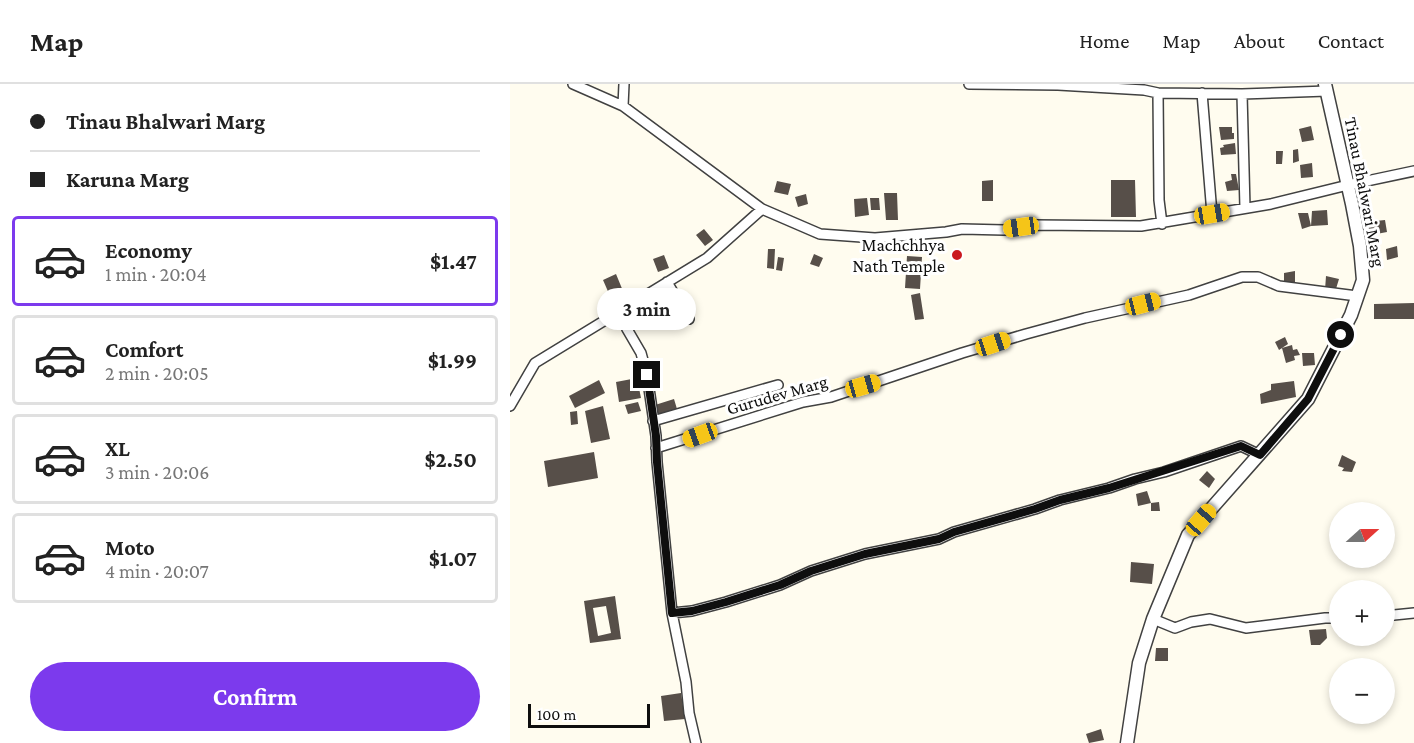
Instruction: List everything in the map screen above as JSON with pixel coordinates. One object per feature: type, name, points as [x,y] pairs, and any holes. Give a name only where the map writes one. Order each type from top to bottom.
[{"type":"street","points":[[573,84],[623,106],[762,209],[820,234],[875,238],[962,229],[1004,230],[1035,225],[1141,226],[1162,224],[1414,171]]},
{"type":"street","points":[[623,106],[624,84]]},
{"type":"street","points":[[969,84],[1144,87],[1158,93],[1242,94],[1326,88]]},
{"type":"street","name":"Tinau Bhalwari Marg","points":[[1127,743],[1139,663],[1153,619],[1188,535],[1308,399],[1346,325],[1363,280],[1360,246],[1326,88]]},
{"type":"street","points":[[1158,93],[1162,224]]},
{"type":"street","points":[[1202,93],[1212,214]]},
{"type":"street","points":[[1242,94],[1245,208]]},
{"type":"street","points":[[510,406],[536,363],[707,258],[762,209]]},
{"type":"street","name":"Gurudev Marg","points":[[656,448],[803,402],[831,397],[1026,334],[1189,295],[1242,277],[1258,277],[1279,286],[1357,296]]},
{"type":"street","points":[[667,282],[689,319]]},
{"type":"street","points":[[621,311],[627,329],[641,353],[647,375],[672,613],[696,743]]},
{"type":"street","points":[[653,421],[778,385]]},
{"type":"street","points":[[672,613],[692,611],[726,602],[865,554],[939,539],[954,532],[1060,500],[1109,488],[1228,449],[1241,446],[1260,455]]},
{"type":"street","points":[[1395,615],[1414,614]]},
{"type":"street","points":[[1153,619],[1174,627],[1191,621],[1210,619],[1246,628],[1329,618]]},
{"type":"building","points":[[1311,126],[1314,140],[1302,142],[1299,129]]},
{"type":"building","points":[[1219,127],[1232,127],[1234,139],[1221,140]]},
{"type":"building","points":[[1235,143],[1236,154],[1221,155],[1220,148],[1224,147],[1223,145]]},
{"type":"building","points":[[1298,149],[1299,161],[1293,163],[1293,150]]},
{"type":"building","points":[[1276,151],[1283,151],[1282,164],[1276,164]]},
{"type":"building","points":[[1312,163],[1313,177],[1301,178],[1300,165]]},
{"type":"building","points":[[1231,174],[1236,174],[1239,190],[1227,191],[1225,182],[1232,180]]},
{"type":"building","points":[[993,180],[993,201],[982,201],[982,181]]},
{"type":"building","points":[[1111,180],[1135,180],[1136,217],[1111,217]]},
{"type":"building","points":[[777,181],[791,184],[788,195],[774,192]]},
{"type":"building","points":[[884,193],[897,193],[898,220],[886,220]]},
{"type":"building","points":[[806,194],[808,204],[798,207],[795,197]]},
{"type":"building","points":[[867,198],[869,215],[855,217],[854,199]]},
{"type":"building","points":[[870,198],[879,198],[880,210],[871,210]]},
{"type":"building","points":[[1327,210],[1328,225],[1311,226],[1312,211]]},
{"type":"building","points":[[1298,213],[1308,213],[1311,226],[1302,229]]},
{"type":"building","points":[[1385,220],[1387,232],[1366,236],[1366,222]]},
{"type":"building","points":[[704,229],[713,240],[705,246],[696,235]]},
{"type":"building","points":[[1397,246],[1398,257],[1387,260],[1386,249]]},
{"type":"building","points":[[768,249],[775,249],[774,269],[767,268]]},
{"type":"building","points":[[814,254],[823,258],[819,267],[810,264]]},
{"type":"building","points":[[664,255],[669,268],[658,272],[653,259]]},
{"type":"building","points":[[907,256],[922,257],[920,289],[905,288]]},
{"type":"building","points":[[778,257],[784,258],[782,271],[776,270]]},
{"type":"building","points":[[875,261],[877,272],[870,273],[868,263]]},
{"type":"building","points":[[1295,271],[1295,286],[1287,287],[1288,283],[1284,282],[1284,273]]},
{"type":"building","points":[[616,274],[623,291],[610,296],[603,280]]},
{"type":"building","points":[[1326,276],[1339,279],[1335,292],[1325,290]]},
{"type":"building","points":[[920,293],[924,319],[915,320],[911,295]]},
{"type":"building","points":[[1414,303],[1414,319],[1374,319],[1374,304]]},
{"type":"building","points":[[1285,337],[1288,344],[1279,350],[1275,342]]},
{"type":"building","points":[[1292,345],[1293,350],[1297,349],[1300,355],[1294,356],[1295,360],[1286,363],[1282,348]]},
{"type":"building","points":[[1302,353],[1314,353],[1315,365],[1303,366]]},
{"type":"building","points":[[637,378],[641,398],[619,402],[616,382]]},
{"type":"building","points":[[599,380],[605,393],[575,408],[569,396]]},
{"type":"building","points":[[1294,381],[1296,397],[1261,404],[1260,394],[1271,390],[1271,384]]},
{"type":"building","points":[[674,399],[677,409],[658,415],[655,405]]},
{"type":"building","points":[[638,402],[641,411],[628,414],[625,405]]},
{"type":"building","points":[[603,406],[610,439],[591,443],[585,411]]},
{"type":"building","points":[[577,411],[578,424],[571,425],[570,412]]},
{"type":"building","points":[[594,452],[598,478],[548,487],[544,461]]},
{"type":"building","points":[[1342,455],[1356,462],[1352,472],[1342,471],[1344,468],[1338,466]]},
{"type":"building","points":[[1207,471],[1215,479],[1209,488],[1199,480]]},
{"type":"building","points":[[1147,491],[1151,503],[1138,506],[1136,494]]},
{"type":"building","points":[[1159,502],[1160,511],[1151,511],[1151,503]]},
{"type":"building","points":[[1131,562],[1154,564],[1152,584],[1130,582]]},
{"type":"building","points":[[615,596],[621,639],[590,643],[584,601]],"holes":[[[606,606],[611,633],[598,636],[593,608]]]},
{"type":"building","points":[[1326,629],[1327,638],[1320,645],[1311,645],[1309,630]]},
{"type":"building","points":[[1156,648],[1168,648],[1168,661],[1155,661]]},
{"type":"building","points":[[681,693],[685,719],[664,721],[661,696]]},
{"type":"building","points":[[1101,729],[1104,740],[1089,743],[1086,734]]},
{"type":"place","name":"Machchhya Nath Temple","points":[[957,255]]},
{"type":"route","points":[[647,375],[656,436],[672,613],[692,611],[726,602],[865,554],[939,539],[1011,514],[1195,462],[1228,449],[1241,446],[1260,455],[1308,399],[1341,335]]}]
